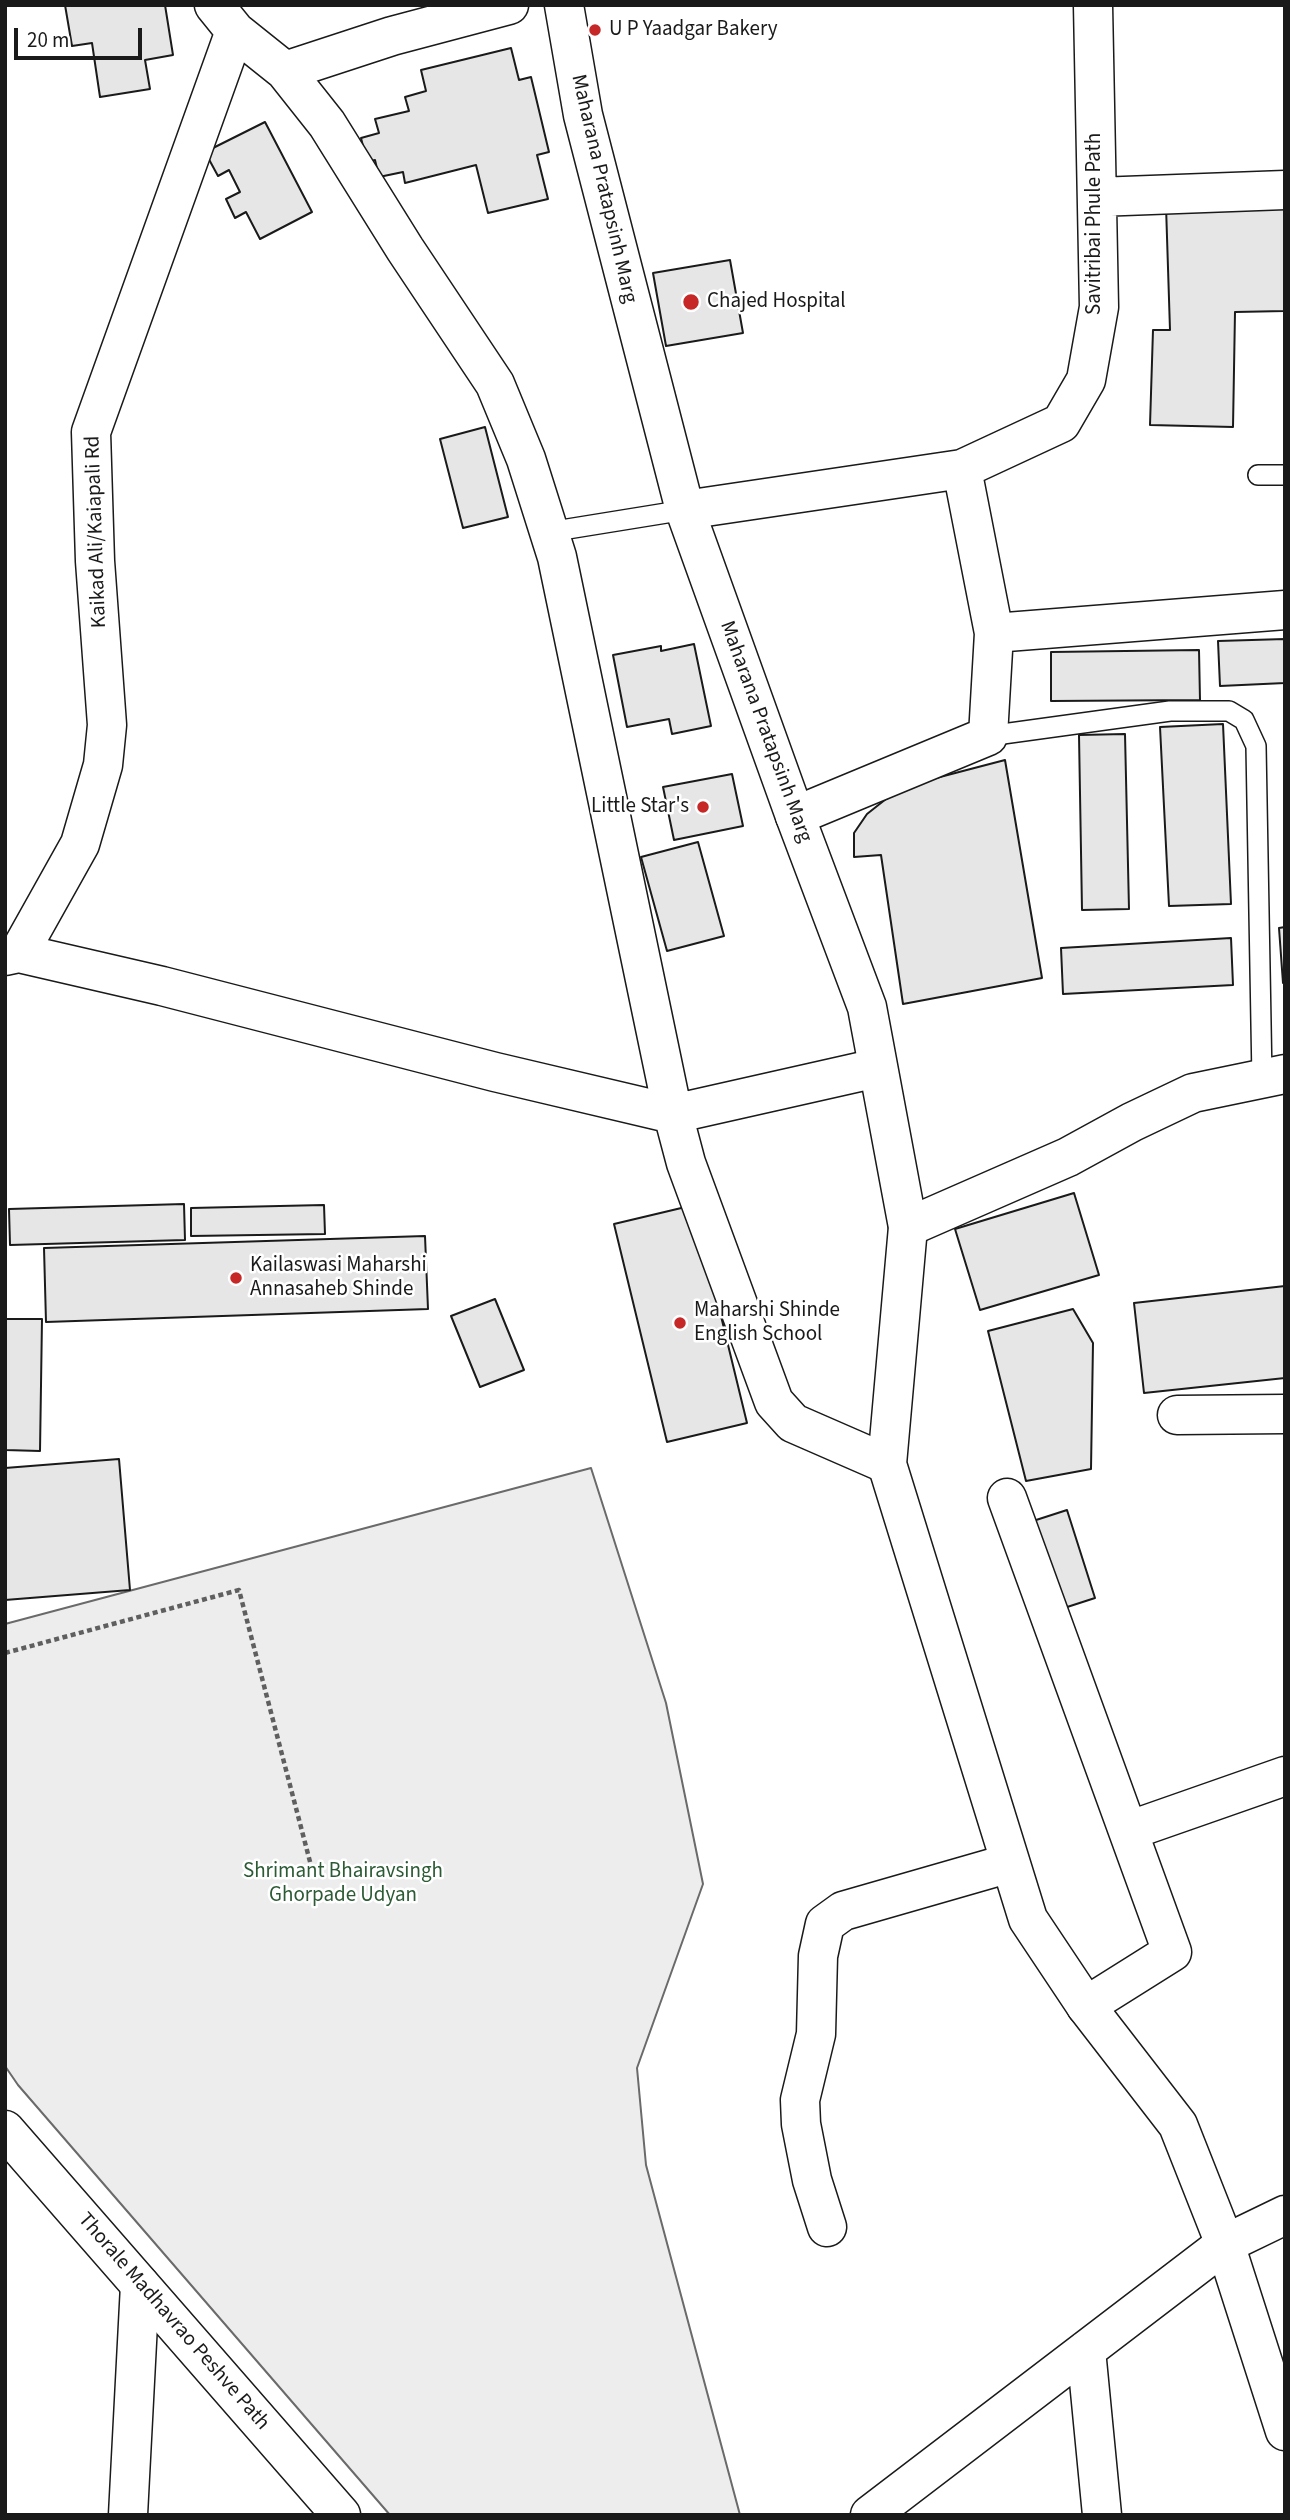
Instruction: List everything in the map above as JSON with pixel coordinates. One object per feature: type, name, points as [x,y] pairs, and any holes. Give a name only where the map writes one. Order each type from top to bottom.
[{"type":"street","points":[[285,71],[392,36],[509,5]]},
{"type":"street","name":"Maharana Pratapsinh Marg","points":[[564,5],[583,115],[685,510],[867,1007],[908,1227],[887,1464]]},
{"type":"street","name":"Savitribai Phule Path","points":[[685,510],[962,469],[1061,423],[1086,380],[1099,307],[1093,5]]},
{"type":"street","points":[[225,18],[285,71],[327,124],[405,249],[495,384],[526,459],[550,532],[563,584],[673,1114],[686,1163],[774,1402],[793,1423],[887,1464],[1028,1919],[1086,2006],[1178,2125],[1225,2244],[1285,2431]]},
{"type":"street","name":"Kaikad Ali/Kaiapali Rd","points":[[12,954],[80,844],[103,765],[107,725],[95,561],[91,432],[225,18]]},
{"type":"street","points":[[1097,197],[1285,190]]},
{"type":"street","points":[[795,816],[988,736],[994,633],[962,469]]},
{"type":"street","points":[[994,633],[1285,610]]},
{"type":"street","points":[[12,954],[162,986],[673,1114],[877,1068]]},
{"type":"street","points":[[908,1227],[1068,1157],[1193,1093],[1273,1077]]},
{"type":"street","points":[[1177,1415],[1285,1414]]},
{"type":"street","points":[[1007,1498],[1172,1952],[1086,2006]]},
{"type":"street","points":[[1128,1830],[1285,1776]]},
{"type":"street","points":[[827,2227],[812,2180],[801,2124],[800,2100],[816,2034],[818,1956],[825,1924],[843,1912],[1010,1863]]},
{"type":"street","name":"Thorale Madhavrao Peshve Path","points":[[5,2130],[341,2515]]},
{"type":"street","points":[[870,2515],[1225,2244],[1285,2215]]},
{"type":"street","points":[[128,2515],[141,2286]]},
{"type":"street","points":[[1086,2350],[1102,2515]]},
{"type":"lane","points":[[1258,475],[1285,475]]},
{"type":"lane","points":[[550,532],[685,510]]},
{"type":"lane","points":[[988,736],[1170,710],[1229,710],[1244,720],[1256,746],[1273,1077]]},
{"type":"path","points":[[5,1653],[239,1590],[314,1877]]},
{"type":"shaded area","name":"Shrimant Bhairavsingh Ghorpade Udyan","points":[[591,1468],[666,1703],[703,1884],[637,2068],[646,2165],[740,2515],[390,2515],[18,2085],[5,2066],[5,1624]]},
{"type":"building","points":[[65,5],[165,5],[173,55],[145,60],[150,89],[100,97],[92,43],[72,46]]},
{"type":"building","points":[[511,48],[519,80],[531,77],[549,152],[537,155],[548,199],[488,213],[476,165],[405,183],[403,172],[379,177],[375,160],[367,162],[361,138],[379,133],[375,119],[409,111],[405,97],[426,91],[421,70]]},
{"type":"building","points":[[265,122],[312,212],[260,239],[246,212],[235,218],[226,199],[240,192],[229,170],[218,176],[205,152]]},
{"type":"building","points":[[1285,203],[1285,311],[1235,312],[1233,427],[1150,425],[1153,330],[1170,330],[1166,206]]},
{"type":"building","points":[[730,260],[743,333],[666,346],[653,273]]},
{"type":"building","points":[[485,427],[508,517],[463,528],[440,439]]},
{"type":"building","points":[[1285,639],[1285,683],[1220,686],[1218,641]]},
{"type":"building","points":[[694,644],[711,726],[672,734],[669,719],[627,727],[613,655],[661,646],[661,651]]},
{"type":"building","points":[[1199,650],[1200,700],[1051,701],[1051,652]]},
{"type":"building","points":[[1223,724],[1231,904],[1169,906],[1160,727]]},
{"type":"building","points":[[1125,734],[1129,909],[1082,910],[1079,735]]},
{"type":"building","points":[[1005,760],[1042,978],[903,1004],[881,855],[854,857],[854,833],[867,814],[886,799],[917,783]]},
{"type":"building","name":"Little Star's","points":[[732,774],[743,826],[674,840],[663,787]]},
{"type":"building","points":[[698,842],[724,936],[667,951],[641,857]]},
{"type":"building","points":[[1285,927],[1285,983],[1283,983],[1279,928]]},
{"type":"building","points":[[1231,938],[1233,985],[1063,994],[1061,948]]},
{"type":"building","points":[[1074,1193],[1099,1275],[980,1310],[955,1229]]},
{"type":"building","points":[[184,1204],[185,1240],[10,1245],[9,1209]]},
{"type":"building","points":[[324,1205],[325,1234],[191,1236],[191,1208]]},
{"type":"building","name":"Maharshi Shinde English School","points":[[694,1205],[747,1423],[667,1442],[614,1224]]},
{"type":"building","name":"Kailaswasi Maharshi Annasaheb Shinde","points":[[425,1236],[428,1309],[46,1322],[44,1248]]},
{"type":"building","points":[[1285,1286],[1285,1378],[1144,1393],[1134,1303]]},
{"type":"building","points":[[495,1299],[524,1370],[480,1387],[451,1316]]},
{"type":"building","points":[[1073,1309],[1093,1343],[1091,1469],[1026,1481],[988,1331]]},
{"type":"building","points":[[5,1319],[42,1319],[40,1451],[5,1450]]},
{"type":"building","points":[[119,1459],[130,1590],[5,1600],[5,1468]]},
{"type":"building","points":[[1067,1510],[1095,1598],[1061,1609],[1033,1521]]},
{"type":"place","name":"U P Yaadgar Bakery","points":[[595,30]]},
{"type":"place","name":"Chajed Hospital","points":[[691,302]]},
{"type":"place","name":"Little Star's","points":[[703,807]]},
{"type":"place","name":"Kailaswasi Maharshi Annasaheb Shinde","points":[[236,1278]]},
{"type":"place","name":"Maharshi Shinde English School","points":[[680,1323]]}]
